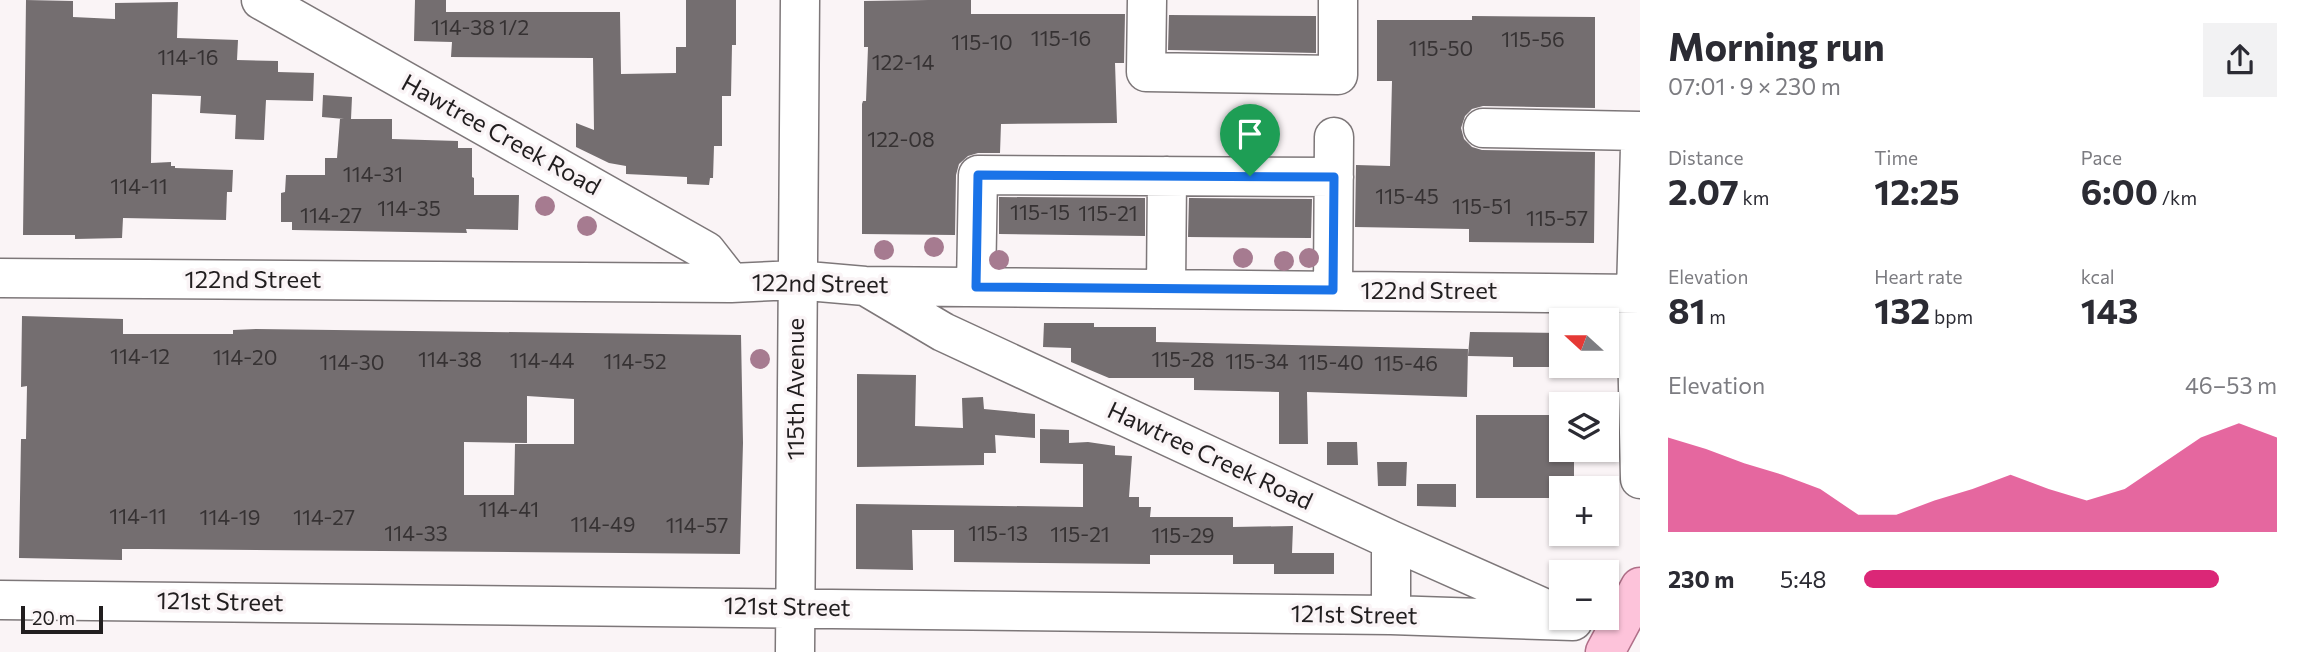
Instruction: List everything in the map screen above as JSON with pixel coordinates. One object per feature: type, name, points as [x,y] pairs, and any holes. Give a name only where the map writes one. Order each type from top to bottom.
[{"type":"main road","points":[[1605,652],[1640,587]]},
{"type":"street","name":"Hawtree Creek Road","points":[[261,0],[706,251],[731,283]]},
{"type":"street","name":"115th Avenue","points":[[794,652],[800,0]]},
{"type":"street","points":[[1147,0],[1146,72],[1338,75],[1338,0]]},
{"type":"street","points":[[1483,128],[1640,131]]},
{"type":"street","points":[[1333,290],[1334,137]]},
{"type":"street","points":[[1640,147],[1640,479]]},
{"type":"street","points":[[976,287],[978,175],[1334,177]]},
{"type":"street","points":[[1166,289],[1167,176]]},
{"type":"street","name":"122nd Street","points":[[0,278],[731,283],[796,280],[865,286],[1638,293]]},
{"type":"street","name":"Hawtree Creek Road","points":[[865,286],[943,332],[1549,616]]},
{"type":"street","points":[[1391,540],[1391,615]]},
{"type":"street","name":"121st Street","points":[[0,600],[1391,615],[1549,625]]},
{"type":"building","points":[[26,0],[73,1],[73,17],[115,19],[115,3],[178,2],[177,38],[238,40],[237,60],[278,61],[278,72],[314,73],[313,101],[266,100],[264,140],[235,139],[236,115],[200,113],[201,96],[152,94],[151,163],[171,162],[171,166],[175,168],[233,170],[232,192],[227,192],[226,220],[123,218],[122,238],[75,239],[75,235],[23,235]]},
{"type":"building","points":[[415,0],[446,0],[446,12],[620,12],[621,74],[676,73],[676,47],[686,47],[686,0],[736,0],[736,45],[732,45],[731,96],[722,96],[722,146],[714,146],[713,178],[710,178],[709,185],[687,184],[687,177],[626,174],[626,166],[609,163],[576,147],[576,123],[594,130],[593,58],[451,57],[452,42],[414,41]]},
{"type":"building","points":[[971,0],[971,14],[1125,14],[1124,63],[1115,63],[1117,123],[1001,124],[1000,153],[978,153],[968,156],[959,164],[956,175],[955,235],[862,234],[862,104],[866,101],[868,47],[864,47],[864,1]]},
{"type":"building","points":[[1169,15],[1316,16],[1316,53],[1168,50]]},
{"type":"building","points":[[1472,16],[1595,17],[1595,108],[1483,106],[1472,109],[1465,116],[1461,128],[1464,139],[1472,147],[1482,150],[1595,152],[1594,243],[1469,242],[1469,229],[1355,227],[1356,165],[1390,166],[1392,81],[1377,81],[1377,20],[1472,20]]},
{"type":"building","points":[[323,95],[352,97],[351,119],[392,119],[392,139],[458,141],[458,148],[472,148],[474,195],[519,195],[518,230],[466,229],[467,233],[292,230],[292,222],[281,222],[281,193],[285,192],[286,175],[325,175],[325,158],[337,158],[340,119],[344,119],[322,117]]},
{"type":"building","points":[[999,197],[1145,198],[1145,236],[999,234]]},
{"type":"building","points":[[1189,198],[1312,199],[1311,238],[1188,237]]},
{"type":"building","points":[[22,316],[123,319],[123,334],[233,334],[233,330],[256,329],[741,335],[743,443],[740,554],[122,549],[122,560],[19,558],[21,439],[26,439],[27,386],[21,387]],"holes":[[[527,396],[574,399],[574,444],[515,444],[514,495],[464,495],[464,442],[527,443]]]},
{"type":"building","points":[[1044,323],[1094,323],[1094,327],[1156,327],[1156,342],[1468,349],[1467,397],[1307,392],[1308,444],[1279,444],[1279,392],[1194,390],[1194,378],[1109,378],[1071,362],[1071,348],[1043,347]]},
{"type":"building","points":[[1470,332],[1549,333],[1549,367],[1513,367],[1513,357],[1468,356]]},
{"type":"building","points":[[857,374],[916,375],[915,426],[963,428],[962,398],[983,397],[984,409],[1035,414],[1035,438],[995,435],[996,453],[984,453],[984,465],[857,467]]},
{"type":"building","points":[[1476,415],[1549,415],[1549,462],[1574,462],[1574,476],[1549,476],[1549,498],[1476,498]]},
{"type":"building","points":[[1040,429],[1069,430],[1069,443],[1088,442],[1115,446],[1115,455],[1132,456],[1129,497],[1139,497],[1139,507],[1151,507],[1150,517],[1233,517],[1233,527],[1293,526],[1292,553],[1334,553],[1334,574],[1274,574],[1274,564],[1233,564],[1233,555],[1150,555],[1150,564],[954,562],[954,530],[912,530],[913,570],[856,569],[856,504],[1083,507],[1083,464],[1040,463]]},
{"type":"building","points":[[1327,442],[1357,442],[1358,465],[1327,465]]},
{"type":"building","points":[[1377,462],[1407,462],[1406,486],[1378,486]]},
{"type":"building","points":[[1417,484],[1456,484],[1456,507],[1417,506]]},
{"type":"route","points":[[978,175],[1250,176],[1334,177],[1333,290],[976,287],[978,175]]}]
